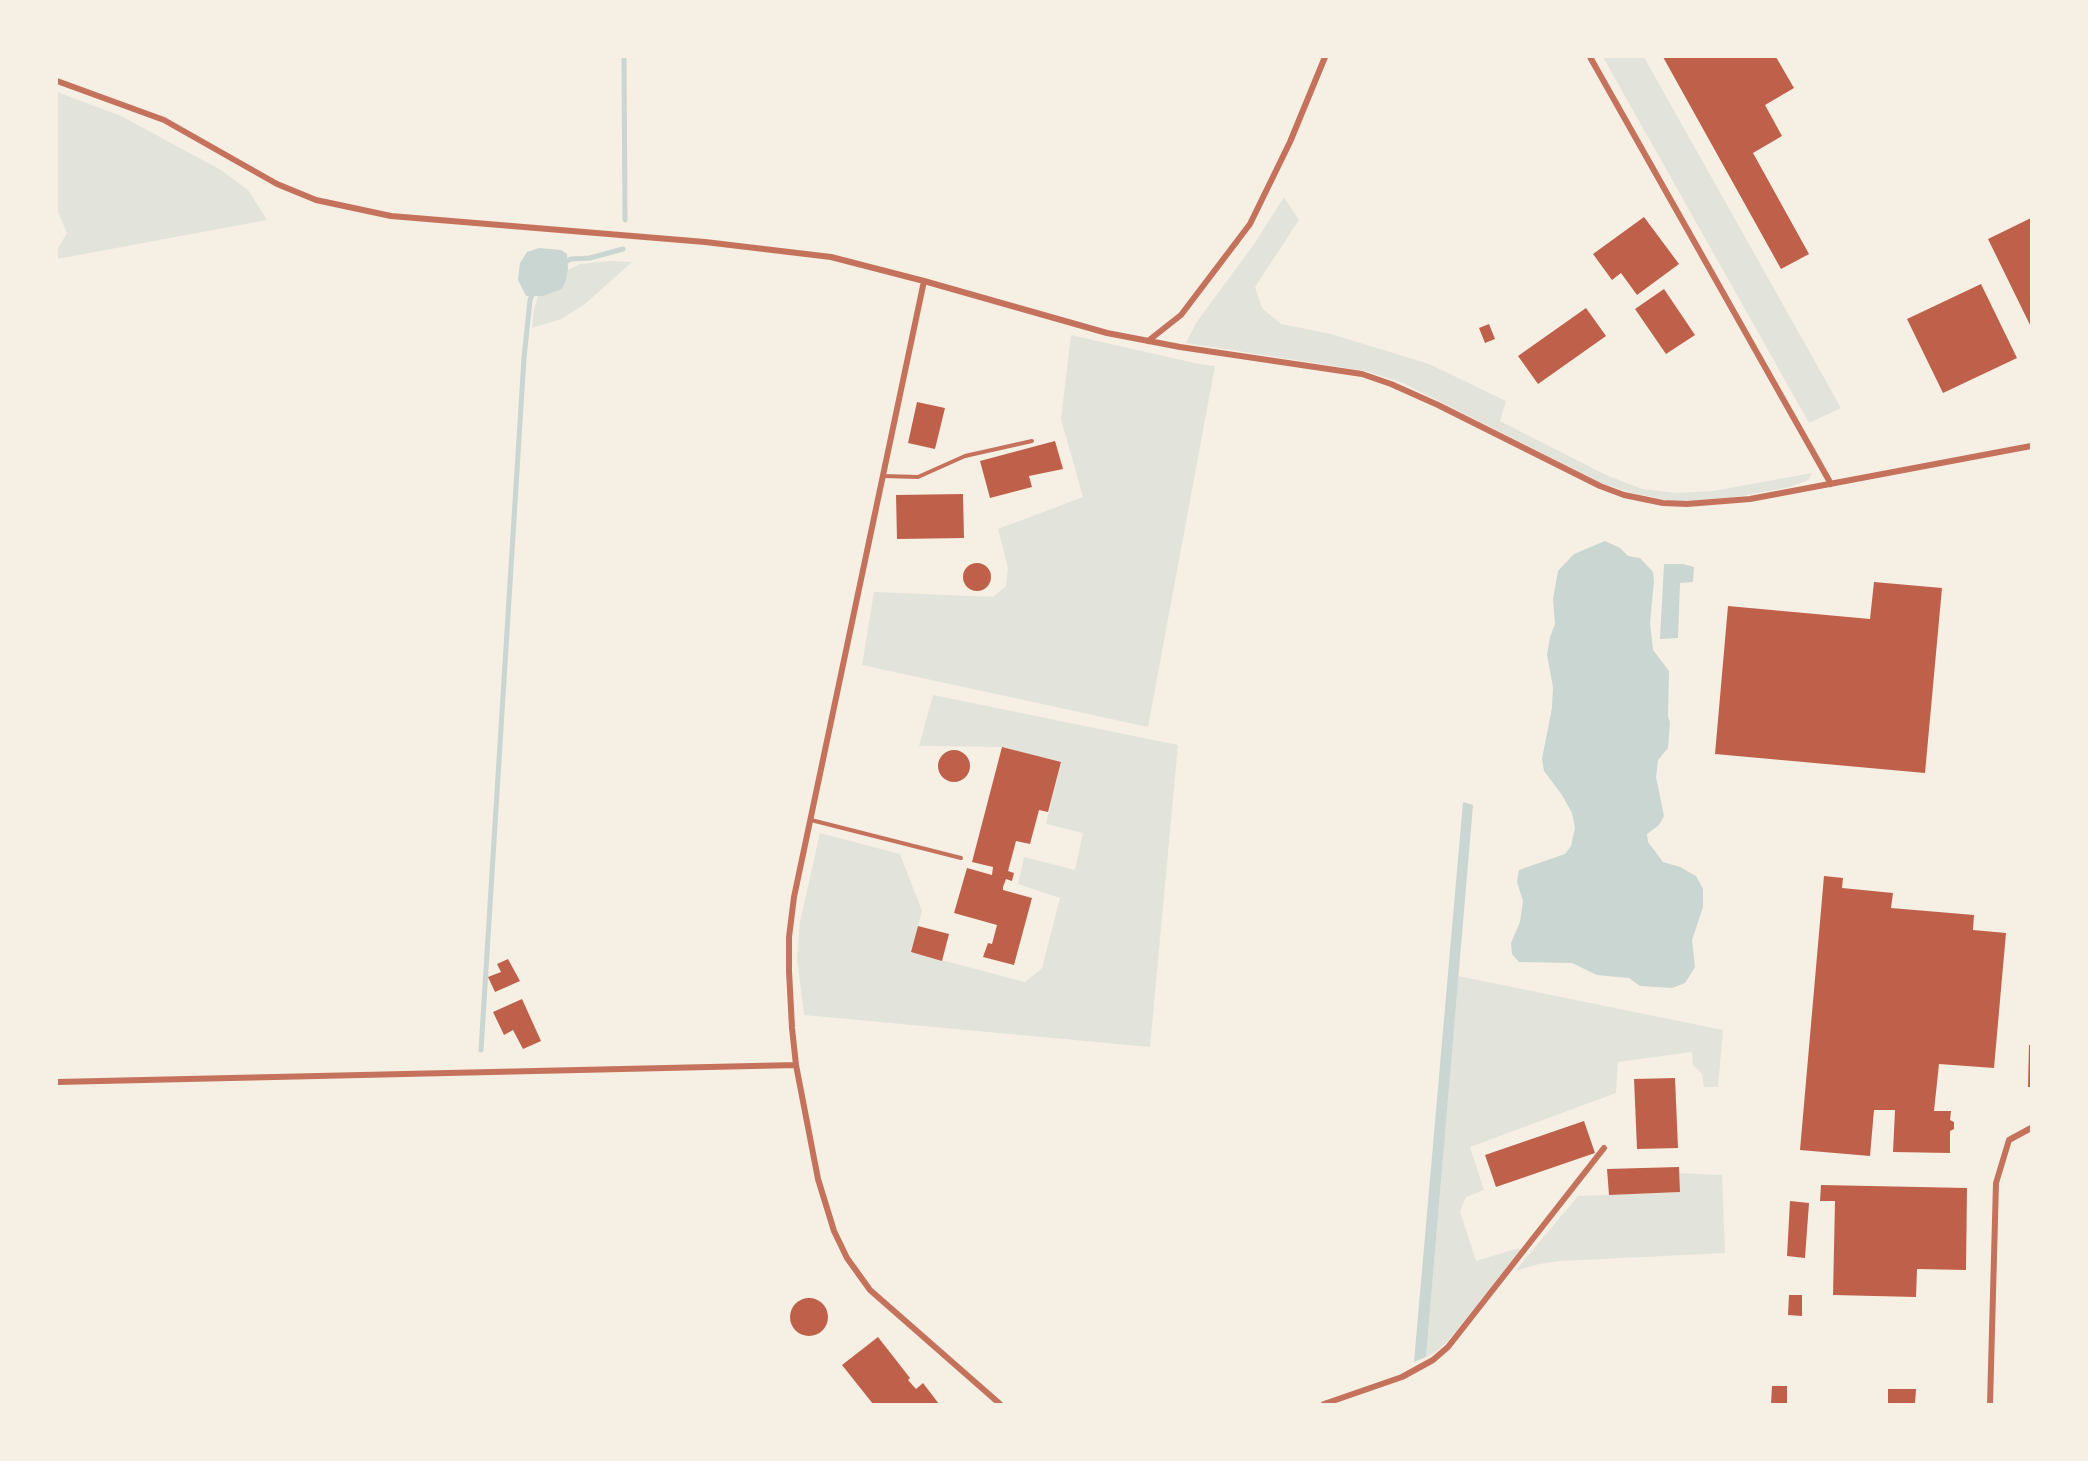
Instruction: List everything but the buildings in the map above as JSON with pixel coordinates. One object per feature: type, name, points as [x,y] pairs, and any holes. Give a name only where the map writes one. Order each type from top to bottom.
[{"type":"street","points":[[1148,341],[1181,315],[1250,224],[1290,142],[1325,57]]},
{"type":"street","points":[[1590,57],[1831,484]]},
{"type":"street","points":[[57,81],[164,120],[277,184],[316,200],[391,216],[705,242],[819,256],[924,281],[1107,333],[1362,374],[1438,405],[1600,486],[1624,495],[1663,503],[1688,504],[1750,499],[2031,446]]},
{"type":"street","points":[[924,281],[794,897],[789,937],[789,971],[796,1065],[824,1202],[847,1258],[870,1290],[1000,1404]]},
{"type":"street","points":[[57,1082],[796,1065]]},
{"type":"street","points":[[1990,1404],[1996,1183],[2009,1140],[2031,1128]]},
{"type":"street","points":[[1324,1404],[1402,1377],[1433,1360],[1448,1347],[1604,1148]]},
{"type":"lane","points":[[883,476],[918,477],[965,456],[1032,441]]},
{"type":"lane","points":[[810,819],[961,858]]},
{"type":"shaded area","points":[[1603,57],[1644,57],[1841,408],[1809,423]]},
{"type":"shaded area","points":[[57,92],[121,116],[221,170],[248,190],[267,220],[57,259],[57,250],[67,233],[57,210]]},
{"type":"shaded area","points":[[1284,197],[1299,220],[1255,287],[1262,308],[1281,324],[1331,334],[1429,364],[1506,401],[1500,421],[1606,475],[1642,489],[1676,493],[1713,491],[1812,473],[1808,480],[1790,487],[1725,499],[1678,502],[1632,493],[1601,483],[1403,383],[1366,371],[1186,343],[1196,323],[1254,244]]},
{"type":"shaded area","points":[[539,248],[561,250],[567,254],[566,280],[562,289],[543,296],[526,296],[518,280],[520,263],[527,252]]},
{"type":"shaded area","points":[[611,261],[632,262],[585,304],[561,319],[532,328],[538,296],[543,296],[566,280],[568,270],[580,264]]},
{"type":"shaded area","points":[[1071,335],[1215,366],[1148,727],[862,665],[874,592],[993,597],[1006,586],[1008,568],[998,529],[1083,497],[1061,419]]},
{"type":"shaded area","points":[[1605,541],[1620,548],[1628,556],[1640,558],[1653,572],[1650,622],[1653,650],[1669,671],[1668,748],[1658,760],[1656,777],[1664,816],[1659,825],[1647,834],[1648,842],[1663,862],[1680,867],[1696,876],[1703,889],[1703,907],[1692,940],[1695,967],[1685,983],[1672,988],[1640,986],[1629,978],[1597,975],[1572,963],[1519,962],[1512,954],[1511,943],[1520,922],[1523,901],[1517,882],[1519,870],[1565,854],[1571,846],[1575,828],[1572,813],[1544,771],[1542,759],[1552,708],[1553,687],[1547,655],[1555,624],[1553,599],[1558,571],[1574,554]]},
{"type":"shaded area","points":[[1664,564],[1683,564],[1694,567],[1693,582],[1680,583],[1678,638],[1660,639]]},
{"type":"shaded area","points":[[933,695],[1178,745],[1150,1047],[804,1015],[797,958],[800,922],[820,833],[900,854],[922,911],[911,952],[1025,982],[1042,968],[1060,898],[1018,884],[1024,857],[1075,870],[1083,833],[1046,824],[1061,763],[1002,747],[919,746]]},
{"type":"shaded area","points":[[1463,802],[1473,805],[1426,1357],[1414,1362]]},
{"type":"shaded area","points":[[1458,976],[1723,1030],[1718,1087],[1704,1087],[1702,1074],[1693,1065],[1692,1052],[1618,1062],[1616,1093],[1470,1147],[1484,1190],[1466,1197],[1460,1211],[1476,1261],[1519,1248],[1520,1251],[1448,1341],[1426,1357]]},
{"type":"shaded area","points":[[1679,1173],[1722,1175],[1725,1253],[1561,1261],[1515,1271],[1578,1196],[1680,1192]]},
{"type":"waterway","points":[[624,57],[625,220]]},
{"type":"waterway","points":[[561,264],[571,259],[590,258],[623,249]]},
{"type":"waterway","points":[[481,1050],[524,358],[530,300],[534,290]]}]
